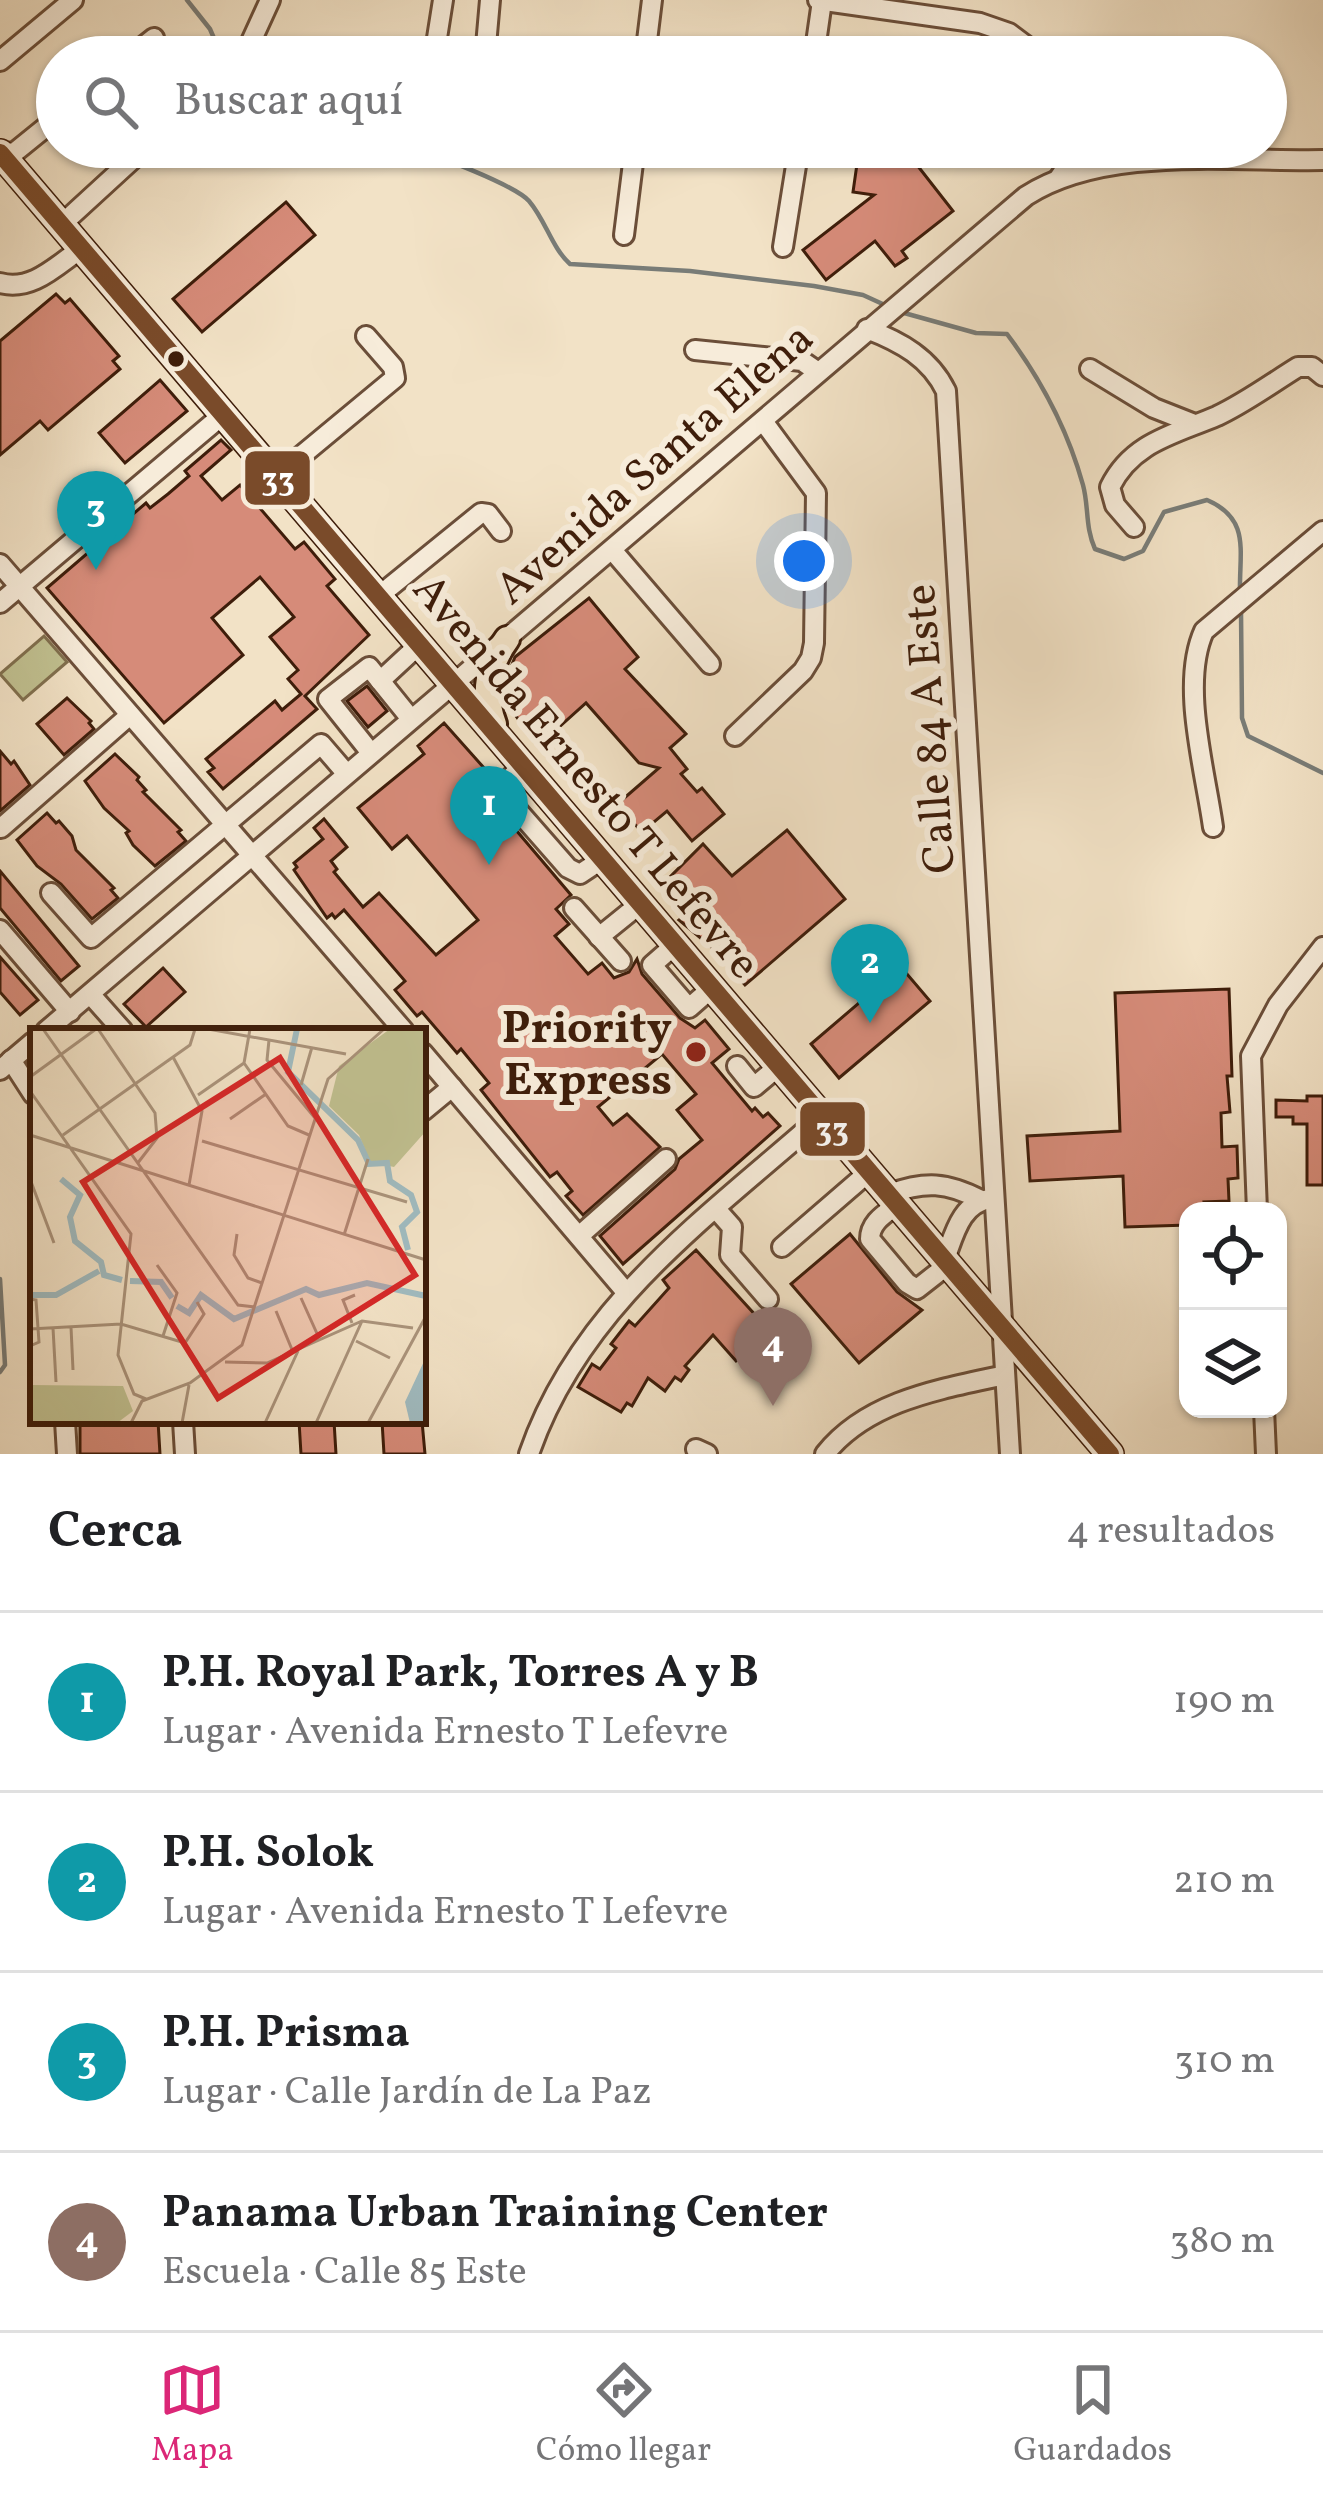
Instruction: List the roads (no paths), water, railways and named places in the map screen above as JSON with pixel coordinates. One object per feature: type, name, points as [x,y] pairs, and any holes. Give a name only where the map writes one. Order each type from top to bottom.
[{"type":"main road","name":"Avenida Ernesto T Lefevre","points":[[4,153],[1110,1454]]},
{"type":"main road","points":[[500,737],[488,705],[488,682],[507,639]]},
{"type":"street","points":[[0,61],[74,0]]},
{"type":"street","points":[[254,36],[270,0]]},
{"type":"street","points":[[437,36],[443,0]]},
{"type":"street","points":[[487,36],[490,0]]},
{"type":"street","points":[[648,36],[652,0]]},
{"type":"street","points":[[816,36],[820,0],[980,23],[1013,36]]},
{"type":"street","points":[[4,153],[15,152],[36,135]]},
{"type":"street","name":"Avenida Santa Elena","points":[[1287,160],[1323,160]]},
{"type":"street","points":[[62,224],[123,168]]},
{"type":"street","points":[[624,235],[632,168]]},
{"type":"street","points":[[783,247],[796,168]]},
{"type":"street","points":[[1059,178],[1066,168]]},
{"type":"street","name":"Avenida Santa Elena","points":[[50,1028],[1014,205],[1059,178],[1105,168]]},
{"type":"street","points":[[0,284],[30,284],[82,248]]},
{"type":"street","name":"Calle 84 A Este","points":[[870,327],[936,370],[946,391],[988,1199],[1010,1454]]},
{"type":"street","points":[[278,475],[395,378],[393,367],[366,336]]},
{"type":"street","points":[[694,350],[802,361],[818,372]]},
{"type":"street","points":[[1134,527],[1115,505],[1110,487],[1136,453],[1192,423],[1215,417],[1298,367],[1318,372]]},
{"type":"street","points":[[1090,370],[1154,408],[1192,423]]},
{"type":"street","points":[[0,604],[224,413]]},
{"type":"street","points":[[735,736],[803,671],[812,658],[814,643],[816,493],[763,421]]},
{"type":"street","points":[[380,596],[481,513],[488,514],[501,531]]},
{"type":"street","points":[[1213,827],[1192,682],[1193,654],[1204,632],[1229,608],[1323,531]]},
{"type":"street","points":[[613,551],[710,664]]},
{"type":"street","points":[[0,564],[401,1028]]},
{"type":"street","points":[[380,681],[421,643]]},
{"type":"street","points":[[371,752],[328,699],[369,667],[411,719]]},
{"type":"street","points":[[1,828],[130,715]]},
{"type":"street","points":[[51,893],[92,938],[321,743],[346,773]]},
{"type":"street","points":[[599,937],[641,903]]},
{"type":"street","points":[[574,908],[621,962]]},
{"type":"street","points":[[0,930],[70,1012]]},
{"type":"street","points":[[1256,1202],[1251,1056],[1278,1005],[1323,947]]},
{"type":"street","points":[[91,994],[120,1028]]},
{"type":"street","points":[[30,1045],[6,1065],[30,1091]]},
{"type":"street","points":[[426,1057],[625,1291]]},
{"type":"street","points":[[737,1066],[754,1087],[779,1066]]},
{"type":"street","points":[[426,1109],[452,1088]]},
{"type":"street","points":[[529,1454],[573,1364],[625,1291],[822,1116]]},
{"type":"street","points":[[579,1236],[666,1159]]},
{"type":"street","points":[[782,1247],[870,1171]]},
{"type":"street","points":[[937,1183],[988,1199],[965,1212],[948,1262],[917,1289],[870,1239],[870,1229],[894,1199],[915,1184],[937,1183]]},
{"type":"street","points":[[716,1209],[732,1227],[730,1255],[768,1299]]},
{"type":"street","points":[[825,1454],[873,1414],[904,1400],[1005,1375]]},
{"type":"street","points":[[1264,1418],[1266,1454]]},
{"type":"street","points":[[65,1424],[67,1454]]},
{"type":"street","points":[[183,1424],[184,1454]]},
{"type":"waterway","points":[[187,0],[213,36]]},
{"type":"waterway","points":[[465,168],[529,201],[570,264],[690,271],[814,286],[863,295],[887,306]]},
{"type":"waterway","points":[[897,311],[976,333],[1007,334],[1061,425],[1083,485],[1095,549],[1124,559],[1143,551],[1164,512],[1207,500],[1237,527],[1240,593]]},
{"type":"waterway","points":[[1241,610],[1242,718],[1248,736],[1323,773]]},
{"type":"waterway","points":[[0,1279],[5,1365],[0,1372]]},
{"type":"place","name":"P.H. Prisma","points":[[96,570]]},
{"type":"place","name":"P.H. Royal Park, Torres A y B","points":[[489,865]]},
{"type":"place","name":"P.H. Solok","points":[[870,1023]]},
{"type":"place","name":"Priority Express","points":[[696,1052]]},
{"type":"place","name":"Panama Urban Training Center","points":[[773,1406]]}]
